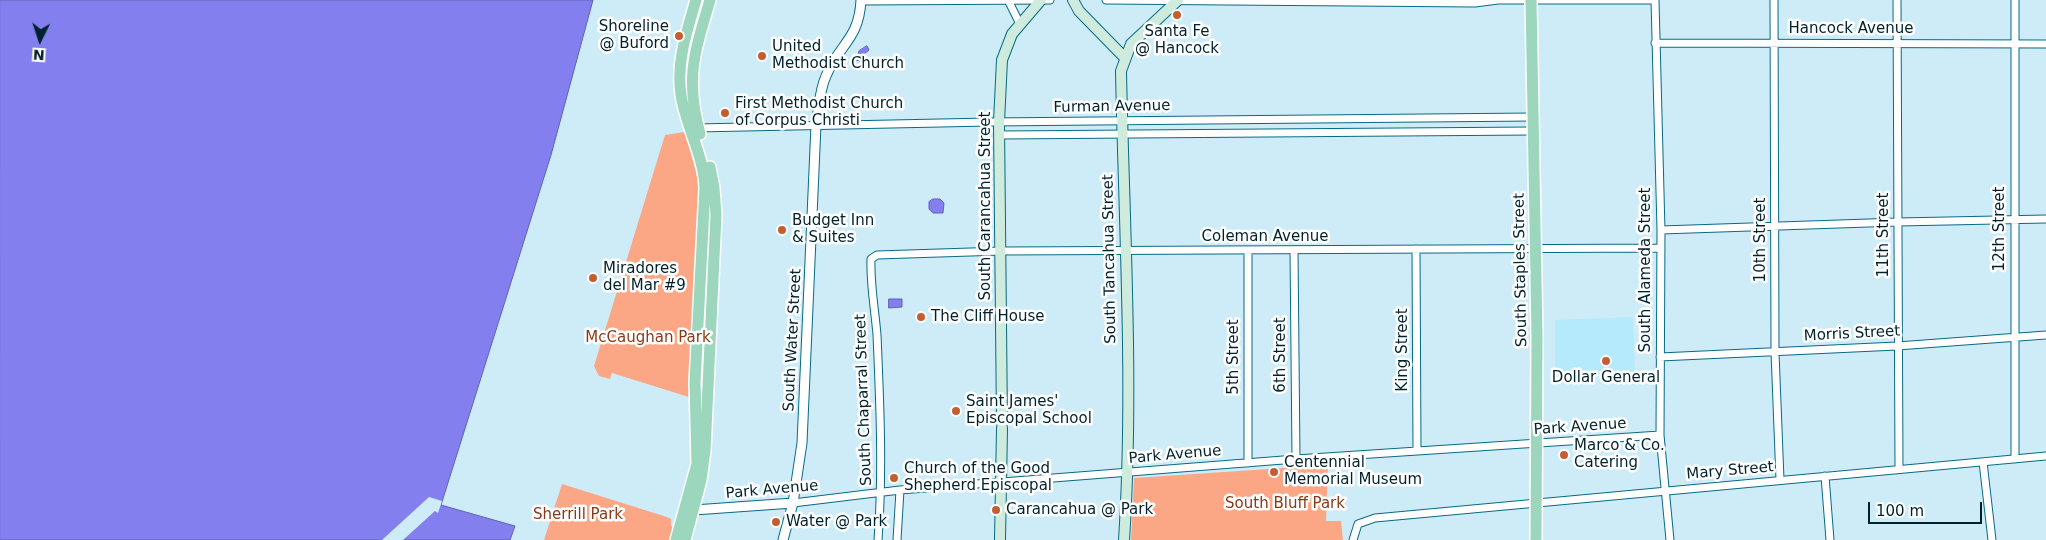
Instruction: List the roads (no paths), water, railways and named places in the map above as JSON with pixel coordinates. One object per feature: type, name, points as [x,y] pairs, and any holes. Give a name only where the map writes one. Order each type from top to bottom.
[{"type":"main road","points":[[685,540],[690,509],[705,452],[716,215],[712,174],[681,96],[679,67],[696,0]]},
{"type":"main road","points":[[695,128],[692,65],[710,0]]},
{"type":"main road","name":"South Carancahua Street","points":[[1000,540],[1002,483],[1000,122],[1002,60],[1012,34],[1041,0]]},
{"type":"main road","points":[[1073,0],[1079,11],[1124,58]]},
{"type":"main road","name":"South Tancahua Street","points":[[1124,540],[1128,473],[1126,251],[1121,71],[1124,58],[1131,44],[1178,0]]},
{"type":"main road","name":"South Staples Street","points":[[1531,0],[1536,249],[1536,540]]},
{"type":"main road","points":[[676,540],[690,509]]},
{"type":"street","points":[[861,1],[952,0],[1009,2],[1050,0]]},
{"type":"street","points":[[1106,0],[1416,1],[1475,3],[1531,0],[1655,0]]},
{"type":"street","name":"South Alameda Street","points":[[1655,0],[1661,230],[1660,435],[1670,540]]},
{"type":"street","name":"10th Street","points":[[1774,0],[1775,352],[1780,480]]},
{"type":"street","name":"11th Street","points":[[1897,0],[1899,469]]},
{"type":"street","name":"12th Street","points":[[2015,0],[2013,338],[2015,458]]},
{"type":"street","name":"South Water Street","points":[[782,540],[793,503],[802,443],[816,125],[826,76],[856,28],[861,1]]},
{"type":"street","points":[[1009,2],[1020,24]]},
{"type":"street","name":"Hancock Avenue","points":[[1655,42],[2046,44]]},
{"type":"street","name":"Furman Avenue","points":[[695,128],[1000,122],[1533,117]]},
{"type":"street","points":[[1396,118],[1396,132]]},
{"type":"street","points":[[1266,120],[1266,133]]},
{"type":"street","name":"Furman Avenue","points":[[1000,135],[1533,131]]},
{"type":"street","points":[[1661,230],[2046,219]]},
{"type":"street","name":"Coleman Avenue","points":[[871,259],[878,255],[1002,252],[1661,248]]},
{"type":"street","name":"King Street","points":[[1416,249],[1417,451]]},
{"type":"street","name":"6th Street","points":[[1294,250],[1296,459]]},
{"type":"street","name":"5th Street","points":[[1248,251],[1248,463]]},
{"type":"street","name":"South Chaparral Street","points":[[871,259],[877,352],[881,492],[878,540]]},
{"type":"street","name":"Morris Street","points":[[1660,357],[1897,346],[2046,336]]},
{"type":"street","name":"Park Avenue","points":[[690,509],[793,503],[900,490],[1296,459],[1660,435]]},
{"type":"street","name":"Mary Street","points":[[1353,540],[1358,524],[1375,518],[2046,456]]},
{"type":"street","points":[[1982,462],[1992,540]]},
{"type":"street","points":[[1825,476],[1830,540]]},
{"type":"street","points":[[897,540],[900,490]]},
{"type":"place","name":"Santa Fe @ Hancock","points":[[1177,15]]},
{"type":"place","name":"Shoreline @ Buford","points":[[679,36]]},
{"type":"place","name":"United Methodist Church","points":[[762,56]]},
{"type":"place","name":"First Methodist Church of Corpus Christi","points":[[725,113]]},
{"type":"place","name":"Budget Inn & Suites","points":[[782,230]]},
{"type":"place","name":"Miradores del Mar #9","points":[[593,278]]},
{"type":"place","name":"The Cliff House","points":[[921,317]]},
{"type":"place","name":"Dollar General","points":[[1606,361]]},
{"type":"place","name":"Saint James' Episcopal School","points":[[956,411]]},
{"type":"place","name":"Marco & Co. Catering","points":[[1564,455]]},
{"type":"place","name":"Centennial Memorial Museum","points":[[1274,472]]},
{"type":"place","name":"Church of the Good Shepherd Episcopal","points":[[894,478]]},
{"type":"place","name":"Carancahua @ Park","points":[[996,510]]},
{"type":"place","name":"Water @ Park","points":[[776,522]]},
{"type":"park label","name":"McCaughan Park","points":[[648,338]]},
{"type":"park label","name":"South Bluff Park","points":[[1285,504]]},
{"type":"park label","name":"Sherrill Park","points":[[578,515]]}]
